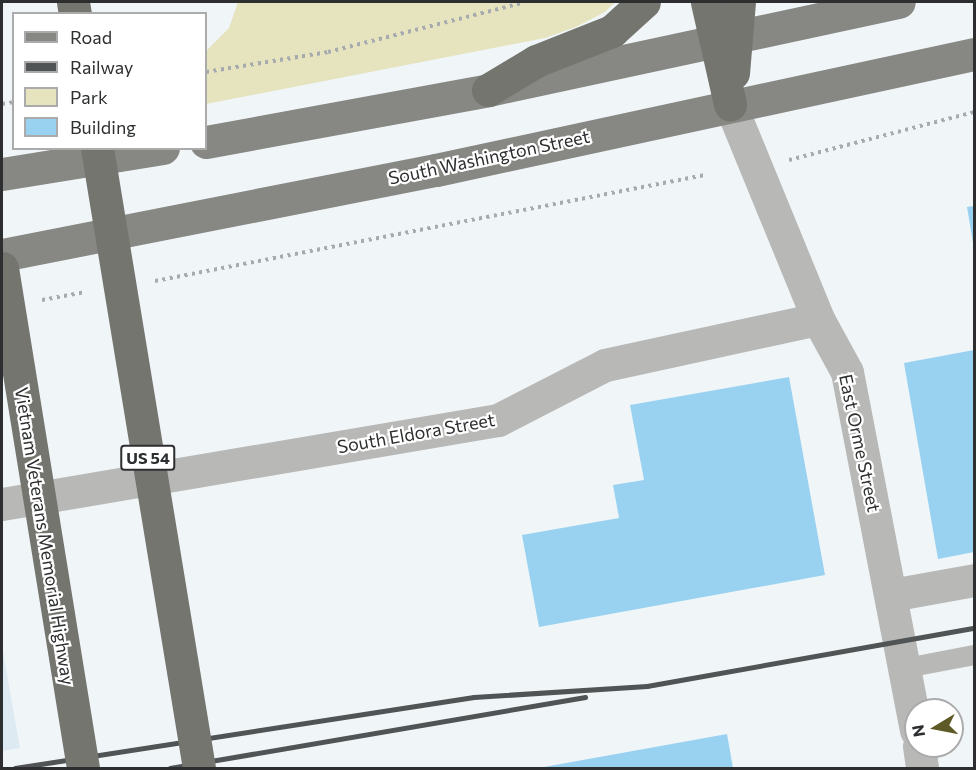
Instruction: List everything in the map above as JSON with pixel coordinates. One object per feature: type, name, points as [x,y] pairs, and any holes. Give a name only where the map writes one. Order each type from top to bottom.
[{"type":"highway","points":[[488,90],[536,61],[612,31],[644,2]]},
{"type":"highway","points":[[707,2],[726,41]]},
{"type":"highway","points":[[730,104],[726,41],[739,2]]},
{"type":"highway","name":"US 54","points":[[97,150],[199,768]]},
{"type":"highway","name":"Vietnam Veterans Memorial Highway","points":[[2,268],[83,768]]},
{"type":"main road","points":[[207,142],[488,90],[726,41],[899,2]]},
{"type":"main road","name":"South Washington Street","points":[[2,255],[436,170],[730,104],[975,54]]},
{"type":"main road","points":[[2,174],[151,150]]},
{"type":"street","name":"East Orme Street","points":[[730,104],[818,319],[847,372],[911,698]]},
{"type":"street","name":"South Eldora Street","points":[[2,504],[498,420],[605,365],[818,319]]},
{"type":"street","points":[[891,595],[975,580]]},
{"type":"lane","points":[[906,668],[975,655]]},
{"type":"path","points":[[207,72],[328,52],[525,2]]},
{"type":"path","points":[[783,161],[975,112]]},
{"type":"path","points":[[151,281],[705,175]]},
{"type":"path","points":[[36,301],[94,291]]},
{"type":"shaded area","points":[[2,646],[20,748],[2,751]]},
{"type":"green space","points":[[238,2],[615,2],[605,12],[576,27],[545,38],[207,104],[207,50],[229,28]]},
{"type":"building","points":[[974,206],[974,243],[973,243],[967,207]]},
{"type":"building","points":[[974,350],[974,552],[938,559],[904,363]]},
{"type":"building","points":[[789,377],[825,575],[539,627],[522,535],[619,518],[613,485],[644,480],[630,405]]},
{"type":"building","points":[[727,734],[733,768],[544,767]]},
{"type":"railway","points":[[15,768],[474,697],[647,686],[974,628]]},
{"type":"railway","points":[[170,768],[585,697]]}]
